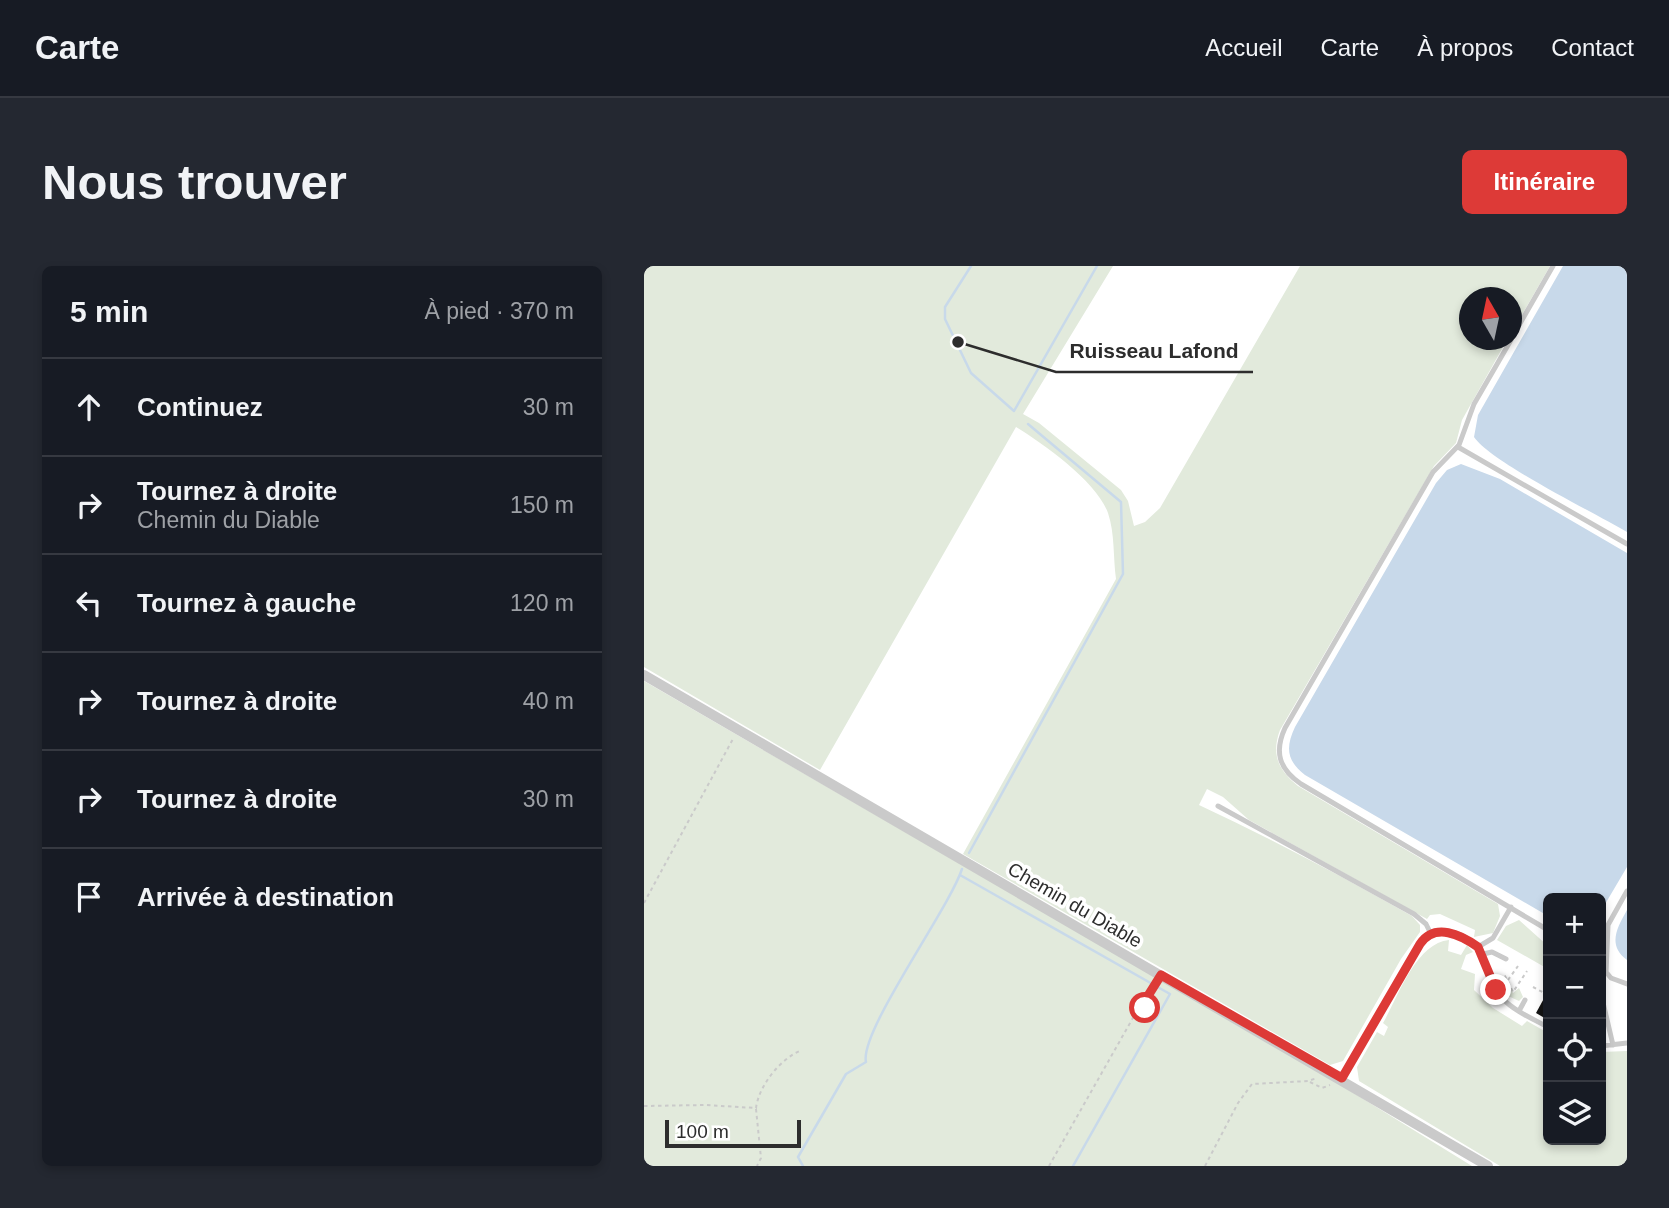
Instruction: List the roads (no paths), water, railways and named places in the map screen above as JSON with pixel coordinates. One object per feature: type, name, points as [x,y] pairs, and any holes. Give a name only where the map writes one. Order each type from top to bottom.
[{"type":"street","name":"Chemin du Diable","points":[[644,675],[1488,1166]]},
{"type":"lane","points":[[1522,320],[1553,266]]},
{"type":"lane","points":[[1505,350],[1474,404],[1458,446],[1433,472],[1285,727],[1278,752],[1286,772],[1301,785],[1543,927]]},
{"type":"lane","points":[[1458,446],[1627,544]]},
{"type":"lane","points":[[1218,806],[1414,914],[1426,924],[1431,934]]},
{"type":"lane","points":[[1605,956],[1608,925],[1627,891]]},
{"type":"lane","points":[[1478,947],[1493,938],[1511,907]]},
{"type":"lane","points":[[1339,1077],[1420,944],[1431,934],[1450,933],[1478,947],[1496,990],[1519,1011],[1543,1024]]},
{"type":"lane","points":[[1483,954],[1492,952],[1506,959]]},
{"type":"lane","points":[[1606,975],[1627,984]]},
{"type":"lane","points":[[1519,1011],[1525,1000]]},
{"type":"lane","points":[[1606,1015],[1613,1045]]},
{"type":"lane","points":[[1606,1046],[1627,1044]]},
{"type":"water","points":[[1563,266],[1627,266],[1627,532],[1501,460],[1474,437],[1478,415],[1515,350],[1522,350],[1522,338]]},
{"type":"water","points":[[1461,464],[1500,479],[1627,553],[1627,867],[1606,903],[1606,893],[1543,893],[1543,913],[1305,775],[1291,759],[1289,748],[1295,727],[1436,483],[1447,470]]},
{"type":"water","points":[[1627,910],[1627,960],[1617,948],[1616,936]]},
{"type":"waterway","points":[[971,266],[945,307],[945,319],[971,373],[1014,411],[1097,266]]},
{"type":"waterway","points":[[969,853],[1123,574],[1121,502],[1028,424]]},
{"type":"waterway","points":[[803,1166],[798,1157],[846,1074],[866,1062],[876,1025],[941,912],[962,869]]},
{"type":"waterway","points":[[960,875],[1170,994],[1073,1166]]},
{"type":"place","name":"Ruisseau Lafond","points":[[958,342]]}]
